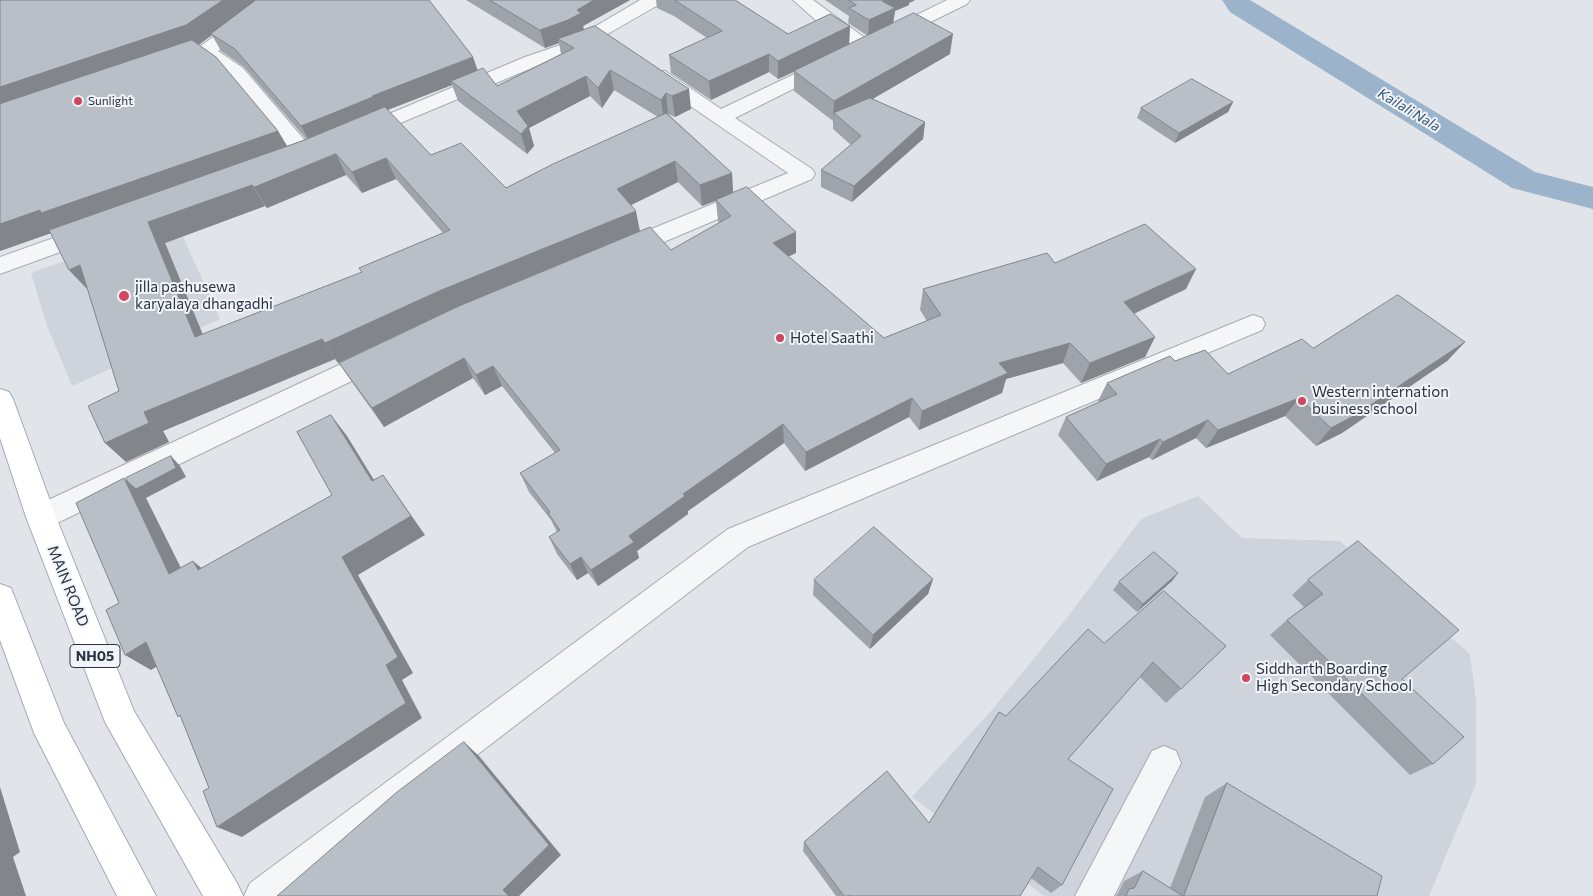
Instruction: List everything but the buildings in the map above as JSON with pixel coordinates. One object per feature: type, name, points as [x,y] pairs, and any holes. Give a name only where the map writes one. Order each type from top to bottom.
[{"type":"main road","name":"MAIN ROAD","points":[[0,399],[41,517],[122,722],[224,896]]},
{"type":"main road","points":[[0,598],[51,732],[137,896]]},
{"type":"street","points":[[151,70],[206,51],[278,0]]},
{"type":"street","points":[[570,48],[628,13],[654,0]]},
{"type":"street","points":[[802,0],[825,19],[853,53]]},
{"type":"street","points":[[720,117],[962,0]]},
{"type":"street","points":[[206,51],[236,72],[315,151],[532,61],[602,37],[617,48]]},
{"type":"street","points":[[604,258],[804,174],[641,64]]},
{"type":"street","points":[[0,266],[111,225]]},
{"type":"street","points":[[263,896],[738,538],[1253,324]]},
{"type":"street","points":[[41,517],[405,344]]},
{"type":"street","points":[[1094,896],[1164,763]]},
{"type":"shaded area","name":"jilla pashusewa karyalaya dhangadhi","points":[[176,221],[220,319],[72,386],[47,326],[31,273]]},
{"type":"shaded area","name":"Siddharth Boarding High Secondary School","points":[[1198,496],[1242,538],[1340,541],[1470,654],[1476,701],[1476,784],[1429,896],[1044,896],[912,797],[991,711],[1066,619],[1141,519]]},
{"type":"waterway","name":"Kailali Nala","points":[[1236,0],[1240,6],[1524,180],[1593,198]]},
{"type":"place","name":"Sunlight","points":[[78,101]]},
{"type":"place","name":"jilla pashusewa karyalaya dhangadhi","points":[[124,296]]},
{"type":"place","name":"Hotel Saathi","points":[[780,338]]},
{"type":"place","name":"Western internation business school","points":[[1302,401]]},
{"type":"place","name":"Siddharth Boarding High Secondary School","points":[[1246,678]]}]
